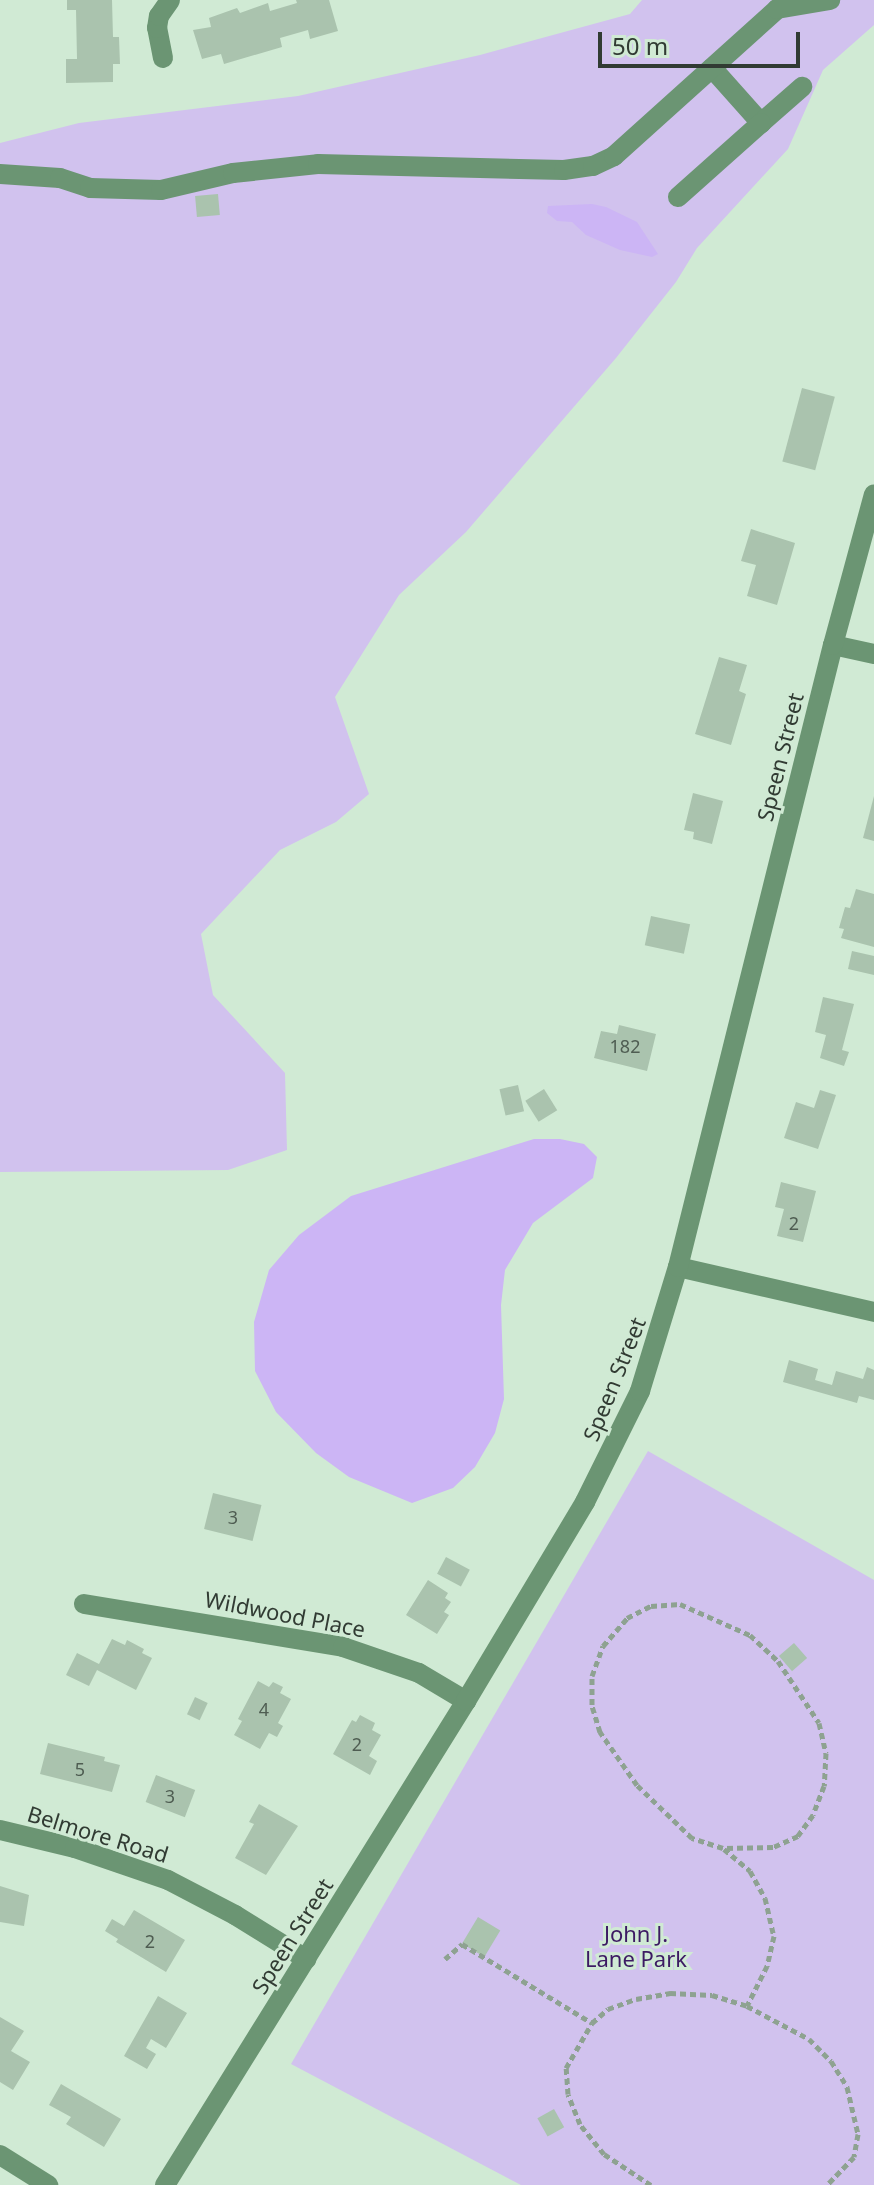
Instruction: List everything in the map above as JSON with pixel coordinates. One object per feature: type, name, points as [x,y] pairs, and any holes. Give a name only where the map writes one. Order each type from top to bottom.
[{"type":"street","points":[[163,58],[157,28],[159,16],[170,0]]},
{"type":"street","points":[[0,174],[60,178],[90,188],[161,190],[233,173],[318,164],[564,170],[593,166],[614,156],[777,9],[830,0]]},
{"type":"street","points":[[712,68],[761,123]]},
{"type":"street","points":[[678,197],[802,87]]},
{"type":"street","name":"Speen Street","points":[[165,2185],[466,1701],[585,1502],[618,1439],[654,1352],[678,1267],[833,645],[874,494]]},
{"type":"street","points":[[833,645],[874,654]]},
{"type":"street","points":[[678,1267],[874,1312]]},
{"type":"street","name":"Wildwood Place","points":[[84,1604],[343,1647],[419,1673],[466,1701]]},
{"type":"street","name":"Belmore Road","points":[[0,1830],[75,1848],[168,1880],[235,1915],[306,1959]]},
{"type":"street","points":[[0,2155],[48,2185]]},
{"type":"path","points":[[723,1848],[773,1847],[798,1836],[813,1815],[824,1786],[826,1753],[819,1723],[778,1661],[750,1635],[680,1604],[651,1606],[627,1618],[603,1646],[592,1676],[592,1705],[600,1732],[637,1785],[692,1838],[723,1848],[750,1871],[765,1898],[774,1936],[767,1966],[747,2006]]},
{"type":"path","points":[[445,1959],[462,1944],[592,2023]]},
{"type":"path","points":[[651,2185],[604,2154],[580,2124],[568,2094],[566,2068],[592,2023],[608,2009],[636,1999],[670,1993],[712,1995],[747,2006],[809,2039],[831,2061],[847,2087],[858,2134],[854,2157],[827,2185]]},
{"type":"green space","points":[[642,0],[874,0],[874,25],[823,70],[788,149],[697,248],[676,282],[616,358],[466,532],[399,595],[335,697],[369,794],[336,822],[280,850],[201,934],[213,995],[285,1073],[287,1150],[228,1170],[0,1172],[0,143],[79,123],[298,96],[480,55],[630,14]]},
{"type":"green space","name":"John J. Lane Park","points":[[648,1451],[874,1580],[874,2185],[521,2185],[291,2064]]},
{"type":"shaded area","points":[[592,204],[606,207],[637,222],[658,254],[652,257],[620,250],[586,235],[572,222],[557,221],[547,213],[548,206]]},
{"type":"shaded area","points":[[534,1139],[560,1139],[584,1144],[597,1157],[593,1178],[533,1223],[505,1270],[501,1305],[504,1399],[495,1433],[475,1467],[453,1488],[412,1503],[349,1477],[316,1453],[276,1412],[255,1371],[254,1322],[269,1270],[299,1235],[351,1196]]},
{"type":"building","points":[[67,0],[112,0],[113,37],[119,37],[120,64],[113,64],[113,82],[66,83],[66,59],[77,59],[76,10],[67,10]]},
{"type":"building","points":[[296,0],[329,0],[338,31],[310,39],[308,30],[280,38],[282,47],[224,64],[221,54],[202,59],[193,30],[211,27],[209,18],[237,8],[240,13],[268,3],[270,11],[297,3]]},
{"type":"building","points":[[218,194],[220,215],[197,217],[195,196]]},
{"type":"building","points":[[802,388],[835,397],[815,470],[782,461]]},
{"type":"building","points":[[751,529],[795,543],[777,605],[747,596],[756,565],[741,561]]},
{"type":"building","points":[[719,657],[747,665],[739,691],[746,694],[731,745],[695,734]]},
{"type":"building","points":[[693,793],[723,801],[712,844],[693,839],[694,832],[684,830]]},
{"type":"building","points":[[874,796],[874,841],[863,838]]},
{"type":"building","points":[[856,889],[874,894],[874,947],[841,938],[844,929],[839,928],[845,907],[850,908]]},
{"type":"building","points":[[651,916],[690,924],[684,954],[645,945]]},
{"type":"building","points":[[852,951],[874,956],[874,975],[848,969]]},
{"type":"building","points":[[823,997],[854,1004],[842,1050],[849,1052],[844,1066],[820,1058],[826,1035],[815,1032]]},
{"type":"building","points":[[619,1025],[656,1034],[647,1071],[594,1058],[601,1031],[617,1034]]},
{"type":"building","points":[[518,1085],[524,1111],[506,1116],[499,1089]]},
{"type":"building","points":[[544,1089],[557,1110],[539,1122],[525,1101]]},
{"type":"building","points":[[820,1090],[836,1095],[818,1149],[784,1138],[796,1102],[814,1108]]},
{"type":"building","points":[[781,1182],[816,1191],[803,1242],[777,1236],[784,1209],[775,1207]]},
{"type":"building","points":[[789,1360],[818,1369],[815,1380],[832,1385],[836,1371],[863,1379],[867,1367],[874,1370],[874,1400],[859,1396],[857,1403],[783,1382]]},
{"type":"building","points":[[213,1493],[262,1505],[253,1541],[204,1529]]},
{"type":"building","points":[[446,1557],[470,1570],[461,1586],[437,1574]]},
{"type":"building","points":[[428,1580],[448,1593],[445,1598],[451,1602],[444,1612],[449,1615],[437,1634],[406,1615]]},
{"type":"building","points":[[112,1639],[125,1645],[127,1640],[144,1649],[142,1653],[152,1658],[136,1690],[97,1670],[89,1686],[66,1675],[77,1653],[99,1664]]},
{"type":"building","points":[[794,1643],[807,1658],[792,1671],[779,1656]]},
{"type":"building","points":[[258,1681],[269,1687],[273,1682],[283,1687],[280,1693],[291,1699],[278,1723],[283,1726],[277,1737],[269,1733],[260,1749],[234,1735],[242,1721],[238,1719]]},
{"type":"building","points":[[195,1697],[208,1703],[200,1720],[187,1714]]},
{"type":"building","points":[[360,1715],[375,1723],[372,1730],[381,1735],[369,1756],[377,1761],[370,1775],[333,1754],[352,1720],[356,1722]]},
{"type":"building","points":[[48,1743],[105,1757],[104,1761],[120,1765],[112,1792],[40,1774]]},
{"type":"building","points":[[156,1775],[195,1790],[185,1817],[146,1802]]},
{"type":"building","points":[[259,1804],[298,1826],[266,1875],[235,1858],[254,1824],[249,1822]]},
{"type":"building","points":[[0,1886],[29,1895],[24,1926],[0,1922]]},
{"type":"building","points":[[134,1910],[185,1940],[166,1972],[116,1942],[118,1939],[105,1931],[112,1919],[124,1926]]},
{"type":"building","points":[[478,1917],[500,1930],[484,1957],[462,1944]]},
{"type":"building","points":[[158,1996],[187,2013],[166,2048],[151,2039],[146,2048],[156,2054],[147,2069],[124,2056]]},
{"type":"building","points":[[0,2017],[24,2031],[11,2051],[30,2062],[13,2090],[0,2082]]},
{"type":"building","points":[[61,2084],[121,2119],[104,2147],[66,2124],[71,2117],[49,2105]]},
{"type":"building","points":[[554,2109],[564,2127],[548,2137],[537,2118]]}]
